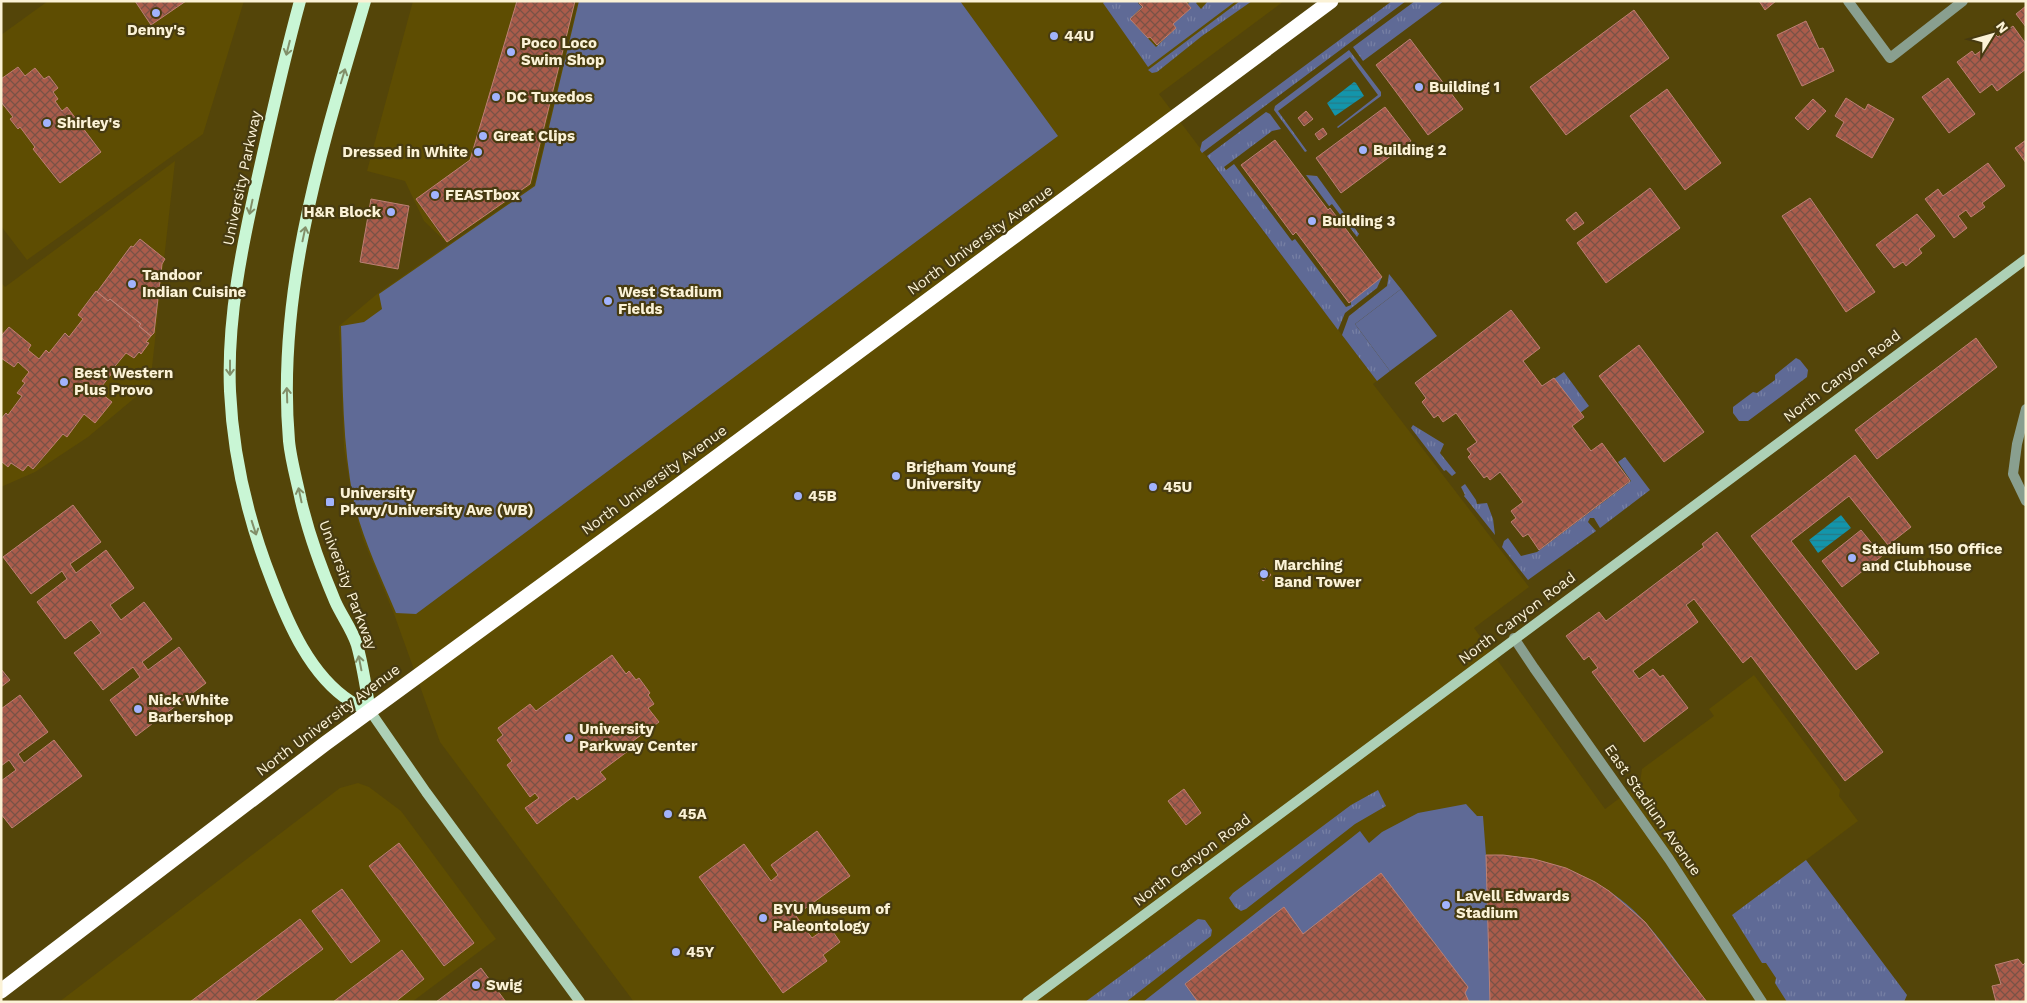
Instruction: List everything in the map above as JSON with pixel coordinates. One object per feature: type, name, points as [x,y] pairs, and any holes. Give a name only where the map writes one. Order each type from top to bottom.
[{"type":"highway","name":"North University Avenue","points":[[1,991],[370,711],[1146,140],[1331,1]]},
{"type":"main road","name":"University Parkway","points":[[300,1],[264,146],[238,278],[230,354],[233,426],[238,464],[249,512],[278,597],[297,636],[317,670],[336,690],[350,701],[370,711]]},
{"type":"main road","name":"University Parkway","points":[[365,1],[318,162],[297,267],[290,319],[287,389],[290,443],[303,509],[314,551],[356,643],[370,711],[398,753],[580,1002]]},
{"type":"main road","name":"North Canyon Road","points":[[1027,1002],[2026,259]]},
{"type":"street","points":[[1848,1],[1890,58],[1963,1]]},
{"type":"street","points":[[2026,409],[2017,444],[2013,474],[2026,501]]},
{"type":"street","name":"East Stadium Avenue","points":[[1514,638],[1669,859],[1762,1002]]},
{"type":"shaded area","points":[[48,1],[244,1],[203,134],[27,260],[1,226],[1,35]]},
{"type":"shaded area","points":[[413,1],[576,1],[532,185],[447,243],[424,221],[405,181],[367,171]]},
{"type":"shaded area","name":"Brigham Young University","points":[[578,1],[1284,1],[1159,94],[1377,381],[1373,384],[1529,587],[1474,628],[1605,809],[1640,783],[1642,769],[1714,716],[1709,709],[1754,675],[1840,790],[1839,796],[1858,821],[1806,860],[1907,995],[1904,1002],[634,1002],[440,742],[394,614],[363,539],[353,503],[344,448],[339,326],[377,294],[534,185]]},
{"type":"shaded area","points":[[1354,82],[1364,96],[1335,116],[1327,103]]},
{"type":"shaded area","points":[[175,161],[150,385],[88,437],[35,472],[1,487],[1,282],[5,287]]},
{"type":"shaded area","points":[[1841,515],[1851,528],[1818,553],[1809,540]]},
{"type":"shaded area","points":[[358,783],[369,787],[401,811],[496,939],[412,1002],[59,1002],[340,788]]},
{"type":"green space","name":"West Stadium Fields","points":[[579,1],[960,1],[1058,136],[416,614],[396,613],[367,544],[354,502],[345,436],[341,326],[364,322],[382,309],[379,294],[535,186]]},
{"type":"green space","points":[[1105,1],[1140,1],[1138,3],[1142,7],[1130,19],[1156,47],[1176,28],[1173,24],[1191,8],[1188,4],[1190,1],[1198,1],[1196,3],[1201,9],[1208,1],[1236,1],[1148,67],[1103,3]]},
{"type":"green space","points":[[1240,1],[1252,1],[1202,36],[1157,72],[1152,73],[1148,70]]},
{"type":"green space","points":[[1392,1],[1406,1],[1202,153],[1200,150],[1202,142]]},
{"type":"green space","points":[[1415,1],[1444,1],[1363,61],[1353,47]]},
{"type":"green space","points":[[1349,50],[1381,92],[1381,96],[1337,127],[1378,95],[1350,57],[1278,111],[1307,151],[1305,152],[1274,110],[1275,106]]},
{"type":"green space","points":[[1266,112],[1270,114],[1281,129],[1272,131],[1224,167],[1226,170],[1234,164],[1292,241],[1295,239],[1346,307],[1351,305],[1351,300],[1382,277],[1377,288],[1345,313],[1338,330],[1207,156]]},
{"type":"green space","points":[[1306,175],[1317,176],[1359,234],[1357,237],[1332,204],[1329,206]]},
{"type":"green space","points":[[1389,274],[1401,289],[1355,324],[1390,371],[1377,381],[1342,335],[1349,316],[1387,286]]},
{"type":"green space","points":[[1401,289],[1437,336],[1390,371],[1355,324]]},
{"type":"green space","points":[[1796,358],[1808,370],[1807,377],[1748,421],[1739,421],[1733,413],[1733,407],[1753,392],[1757,393],[1775,380],[1775,375]]},
{"type":"green space","points":[[1564,372],[1589,406],[1580,413],[1554,379]]},
{"type":"green space","points":[[1413,425],[1444,444],[1440,453],[1456,473],[1452,476],[1446,470],[1444,471],[1411,428]]},
{"type":"green space","points":[[1625,457],[1650,490],[1600,528],[1594,518],[1590,518],[1588,522],[1596,531],[1528,580],[1502,547],[1504,541],[1508,538],[1521,556],[1537,552],[1631,481],[1618,462]]},
{"type":"green space","points":[[1465,484],[1477,504],[1487,503],[1493,519],[1495,535],[1464,496],[1461,487]]},
{"type":"green space","points":[[1378,790],[1386,806],[1355,824],[1246,909],[1241,911],[1235,907],[1229,898],[1233,893],[1351,805]]},
{"type":"green space","name":"LaVell Edwards Stadium","points":[[1466,804],[1477,816],[1483,816],[1486,855],[1531,859],[1552,864],[1594,881],[1613,893],[1646,923],[1707,1002],[1143,1002],[1360,831],[1369,843],[1382,832],[1418,813]]},
{"type":"green space","points":[[1806,860],[1907,995],[1904,1002],[1787,1002],[1775,983],[1776,978],[1766,963],[1762,963],[1732,915]]},
{"type":"green space","points":[[1198,919],[1205,920],[1212,930],[1211,936],[1126,1002],[1085,1002]]},
{"type":"building","name":"Denny's","points":[[135,1],[186,1],[151,25]]},
{"type":"building","points":[[517,1],[575,1],[530,184],[447,242],[416,199],[470,160]]},
{"type":"building","points":[[1142,1],[1185,1],[1191,8],[1173,24],[1176,28],[1157,45],[1130,19],[1143,7],[1139,3]]},
{"type":"building","points":[[1759,1],[1776,1],[1765,10]]},
{"type":"building","points":[[2026,6],[2026,27],[2016,14]]},
{"type":"building","points":[[1634,10],[1669,58],[1566,135],[1530,87]]},
{"type":"building","points":[[1806,21],[1819,49],[1823,48],[1834,71],[1802,86],[1777,35]]},
{"type":"building","points":[[2013,26],[2026,44],[2026,69],[1997,91],[1992,84],[1980,93],[1957,62],[1972,51],[1975,55],[1989,45],[1986,41],[1995,34],[1998,37]]},
{"type":"building","name":"Building 1","points":[[1410,39],[1463,109],[1428,135],[1376,65]]},
{"type":"building","name":"Shirley's","points":[[18,67],[25,76],[35,68],[44,79],[49,76],[58,88],[53,92],[58,99],[55,101],[62,111],[67,107],[101,152],[60,183],[33,149],[35,147],[20,127],[18,129],[10,119],[13,117],[1,102],[1,79]]},
{"type":"building","points":[[1948,78],[1975,114],[1949,133],[1922,97]]},
{"type":"building","points":[[1667,89],[1721,163],[1685,190],[1630,116]]},
{"type":"building","points":[[1846,98],[1865,110],[1868,104],[1894,119],[1872,158],[1836,136],[1844,122],[1835,116]]},
{"type":"building","points":[[1813,99],[1826,111],[1808,130],[1795,118]]},
{"type":"building","name":"Building 2","points":[[1385,107],[1411,141],[1341,193],[1316,158]]},
{"type":"building","points":[[1306,111],[1313,119],[1304,126],[1298,118]]},
{"type":"building","points":[[1323,128],[1327,134],[1319,140],[1315,134]]},
{"type":"building","name":"Building 3","points":[[1275,140],[1382,277],[1349,303],[1296,232],[1293,235],[1241,165]]},
{"type":"building","points":[[2026,140],[2026,163],[2015,148]]},
{"type":"building","points":[[1988,163],[2005,186],[1982,203],[1985,207],[1971,217],[1966,210],[1958,216],[1967,228],[1954,238],[1925,199],[1938,189],[1943,196]]},
{"type":"building","points":[[1650,188],[1680,228],[1606,283],[1577,243]]},
{"type":"building","points":[[1810,198],[1875,292],[1846,312],[1782,216]]},
{"type":"building","points":[[371,199],[409,206],[398,269],[360,262]]},
{"type":"building","points":[[1576,212],[1584,223],[1574,230],[1566,220]]},
{"type":"building","points":[[1917,214],[1935,236],[1919,249],[1922,253],[1906,266],[1903,262],[1894,268],[1876,245]]},
{"type":"building","name":"Tandoor Indian Cuisine","points":[[140,239],[165,259],[162,264],[154,333],[151,336],[139,326],[141,324],[110,299],[108,301],[97,292],[131,246],[133,247]]},
{"type":"building","name":"Best Western Plus Provo","points":[[96,291],[108,301],[110,299],[141,324],[139,326],[151,336],[146,342],[149,343],[141,354],[139,352],[134,358],[126,353],[111,371],[113,372],[98,391],[112,402],[95,423],[84,414],[67,437],[63,434],[33,469],[28,465],[23,471],[11,463],[8,467],[1,461],[1,419],[6,413],[8,415],[22,396],[17,393],[25,383],[22,381],[29,372],[18,362],[14,367],[1,358],[1,336],[9,327],[31,345],[28,350],[39,359],[46,350],[49,353],[65,333],[69,337],[83,319],[78,315]]},
{"type":"building","points":[[1511,310],[1540,348],[1523,361],[1542,386],[1554,378],[1584,417],[1572,426],[1591,451],[1602,443],[1630,481],[1539,550],[1528,534],[1523,537],[1511,522],[1516,518],[1511,511],[1523,502],[1500,472],[1490,480],[1487,476],[1484,478],[1468,457],[1471,454],[1467,449],[1477,442],[1456,413],[1443,422],[1438,415],[1434,418],[1422,402],[1426,398],[1415,383]]},
{"type":"building","points":[[1976,338],[1997,367],[1877,459],[1855,430]]},
{"type":"building","points":[[1639,345],[1704,432],[1664,462],[1599,376]]},
{"type":"building","points":[[1855,455],[1911,527],[1888,545],[1849,496],[1791,541],[1879,653],[1856,670],[1751,536]]},
{"type":"building","points":[[73,505],[101,542],[70,564],[76,573],[106,550],[134,588],[110,605],[121,620],[144,602],[172,639],[142,662],[148,670],[179,647],[206,683],[136,736],[110,700],[140,677],[133,667],[103,690],[74,653],[101,633],[91,620],[65,639],[37,602],[67,579],[62,571],[31,594],[3,557]]},
{"type":"building","name":"Stadium 150 Office and Clubhouse","points":[[1861,530],[1882,556],[1842,587],[1822,561]]},
{"type":"building","points":[[1717,532],[1883,752],[1845,781],[1751,656],[1743,663],[1694,599],[1686,605],[1698,622],[1633,671],[1639,679],[1653,669],[1660,677],[1663,675],[1688,708],[1644,742],[1592,672],[1598,668],[1589,656],[1584,660],[1566,636],[1599,612],[1606,621],[1704,547],[1702,544]]},
{"type":"building","name":"Marching Band Tower","points":[[1265,568],[1271,575],[1263,581],[1258,573]]},
{"type":"building","name":"University Parkway Center","points":[[612,655],[626,674],[629,671],[636,680],[639,678],[650,693],[648,695],[654,704],[648,708],[659,722],[633,741],[636,745],[600,772],[606,779],[577,800],[574,796],[537,824],[525,808],[539,798],[535,793],[530,797],[507,765],[512,761],[497,740],[503,735],[498,728],[530,704],[536,711]]},
{"type":"building","points":[[1,669],[10,680],[1,687]]},
{"type":"building","points":[[20,695],[48,732],[18,754],[24,763],[54,740],[82,776],[12,828],[1,814],[1,781],[16,770],[9,760],[1,766],[1,709]]},
{"type":"building","points":[[1184,789],[1201,813],[1186,825],[1168,801]]},
{"type":"building","name":"BYU Museum of Paleontology","points":[[817,831],[850,876],[803,910],[795,900],[788,905],[812,938],[829,926],[840,942],[823,955],[827,961],[783,993],[699,877],[744,844],[771,881],[778,875],[771,865]]},
{"type":"building","points":[[399,843],[474,943],[444,966],[369,866]]},
{"type":"building","points":[[1486,855],[1534,859],[1566,868],[1609,891],[1645,922],[1707,1002],[1490,1002]]},
{"type":"building","points":[[1381,873],[1468,987],[1465,993],[1469,1002],[1198,1002],[1185,984],[1284,907],[1303,934]]},
{"type":"building","points":[[342,889],[380,941],[351,963],[312,911]]},
{"type":"building","points":[[300,919],[323,949],[253,1002],[190,1002]]},
{"type":"building","points":[[402,950],[424,979],[395,1002],[333,1002]]},
{"type":"building","points":[[2018,959],[2023,965],[2026,962],[2026,1002],[1996,1002],[1992,986],[2001,984],[1995,965]]},
{"type":"building","name":"Swig","points":[[481,968],[506,1002],[436,1002]]},
{"type":"place","name":"Denny's","points":[[156,13]]},
{"type":"place","name":"44U","points":[[1054,36]]},
{"type":"place","name":"Poco Loco Swim Shop","points":[[511,52]]},
{"type":"place","name":"Building 1","points":[[1419,87]]},
{"type":"place","name":"DC Tuxedos","points":[[496,97]]},
{"type":"place","name":"Shirley's","points":[[47,123]]},
{"type":"place","name":"Great Clips","points":[[483,136]]},
{"type":"place","name":"Building 2","points":[[1363,150]]},
{"type":"place","name":"Dressed in White","points":[[478,152]]},
{"type":"place","name":"FEASTbox","points":[[435,195]]},
{"type":"place","name":"H&R Block","points":[[391,212]]},
{"type":"place","name":"Building 3","points":[[1312,221]]},
{"type":"place","name":"Tandoor Indian Cuisine","points":[[132,284]]},
{"type":"place","name":"West Stadium Fields","points":[[608,301]]},
{"type":"place","name":"Best Western Plus Provo","points":[[64,382]]},
{"type":"place","name":"Brigham Young University","points":[[896,476]]},
{"type":"place","name":"45U","points":[[1153,487]]},
{"type":"place","name":"45B","points":[[798,496]]},
{"type":"place","name":"University Pkwy/University Ave (WB)","points":[[330,502]]},
{"type":"place","name":"Stadium 150 Office and Clubhouse","points":[[1852,558]]},
{"type":"place","name":"Marching Band Tower","points":[[1264,574]]},
{"type":"place","name":"Nick White Barbershop","points":[[138,709]]},
{"type":"place","name":"University Parkway Center","points":[[569,738]]},
{"type":"place","name":"45A","points":[[668,814]]},
{"type":"place","name":"LaVell Edwards Stadium","points":[[1446,905]]},
{"type":"place","name":"BYU Museum of Paleontology","points":[[763,918]]},
{"type":"place","name":"45Y","points":[[676,952]]},
{"type":"place","name":"Swig","points":[[476,985]]}]
